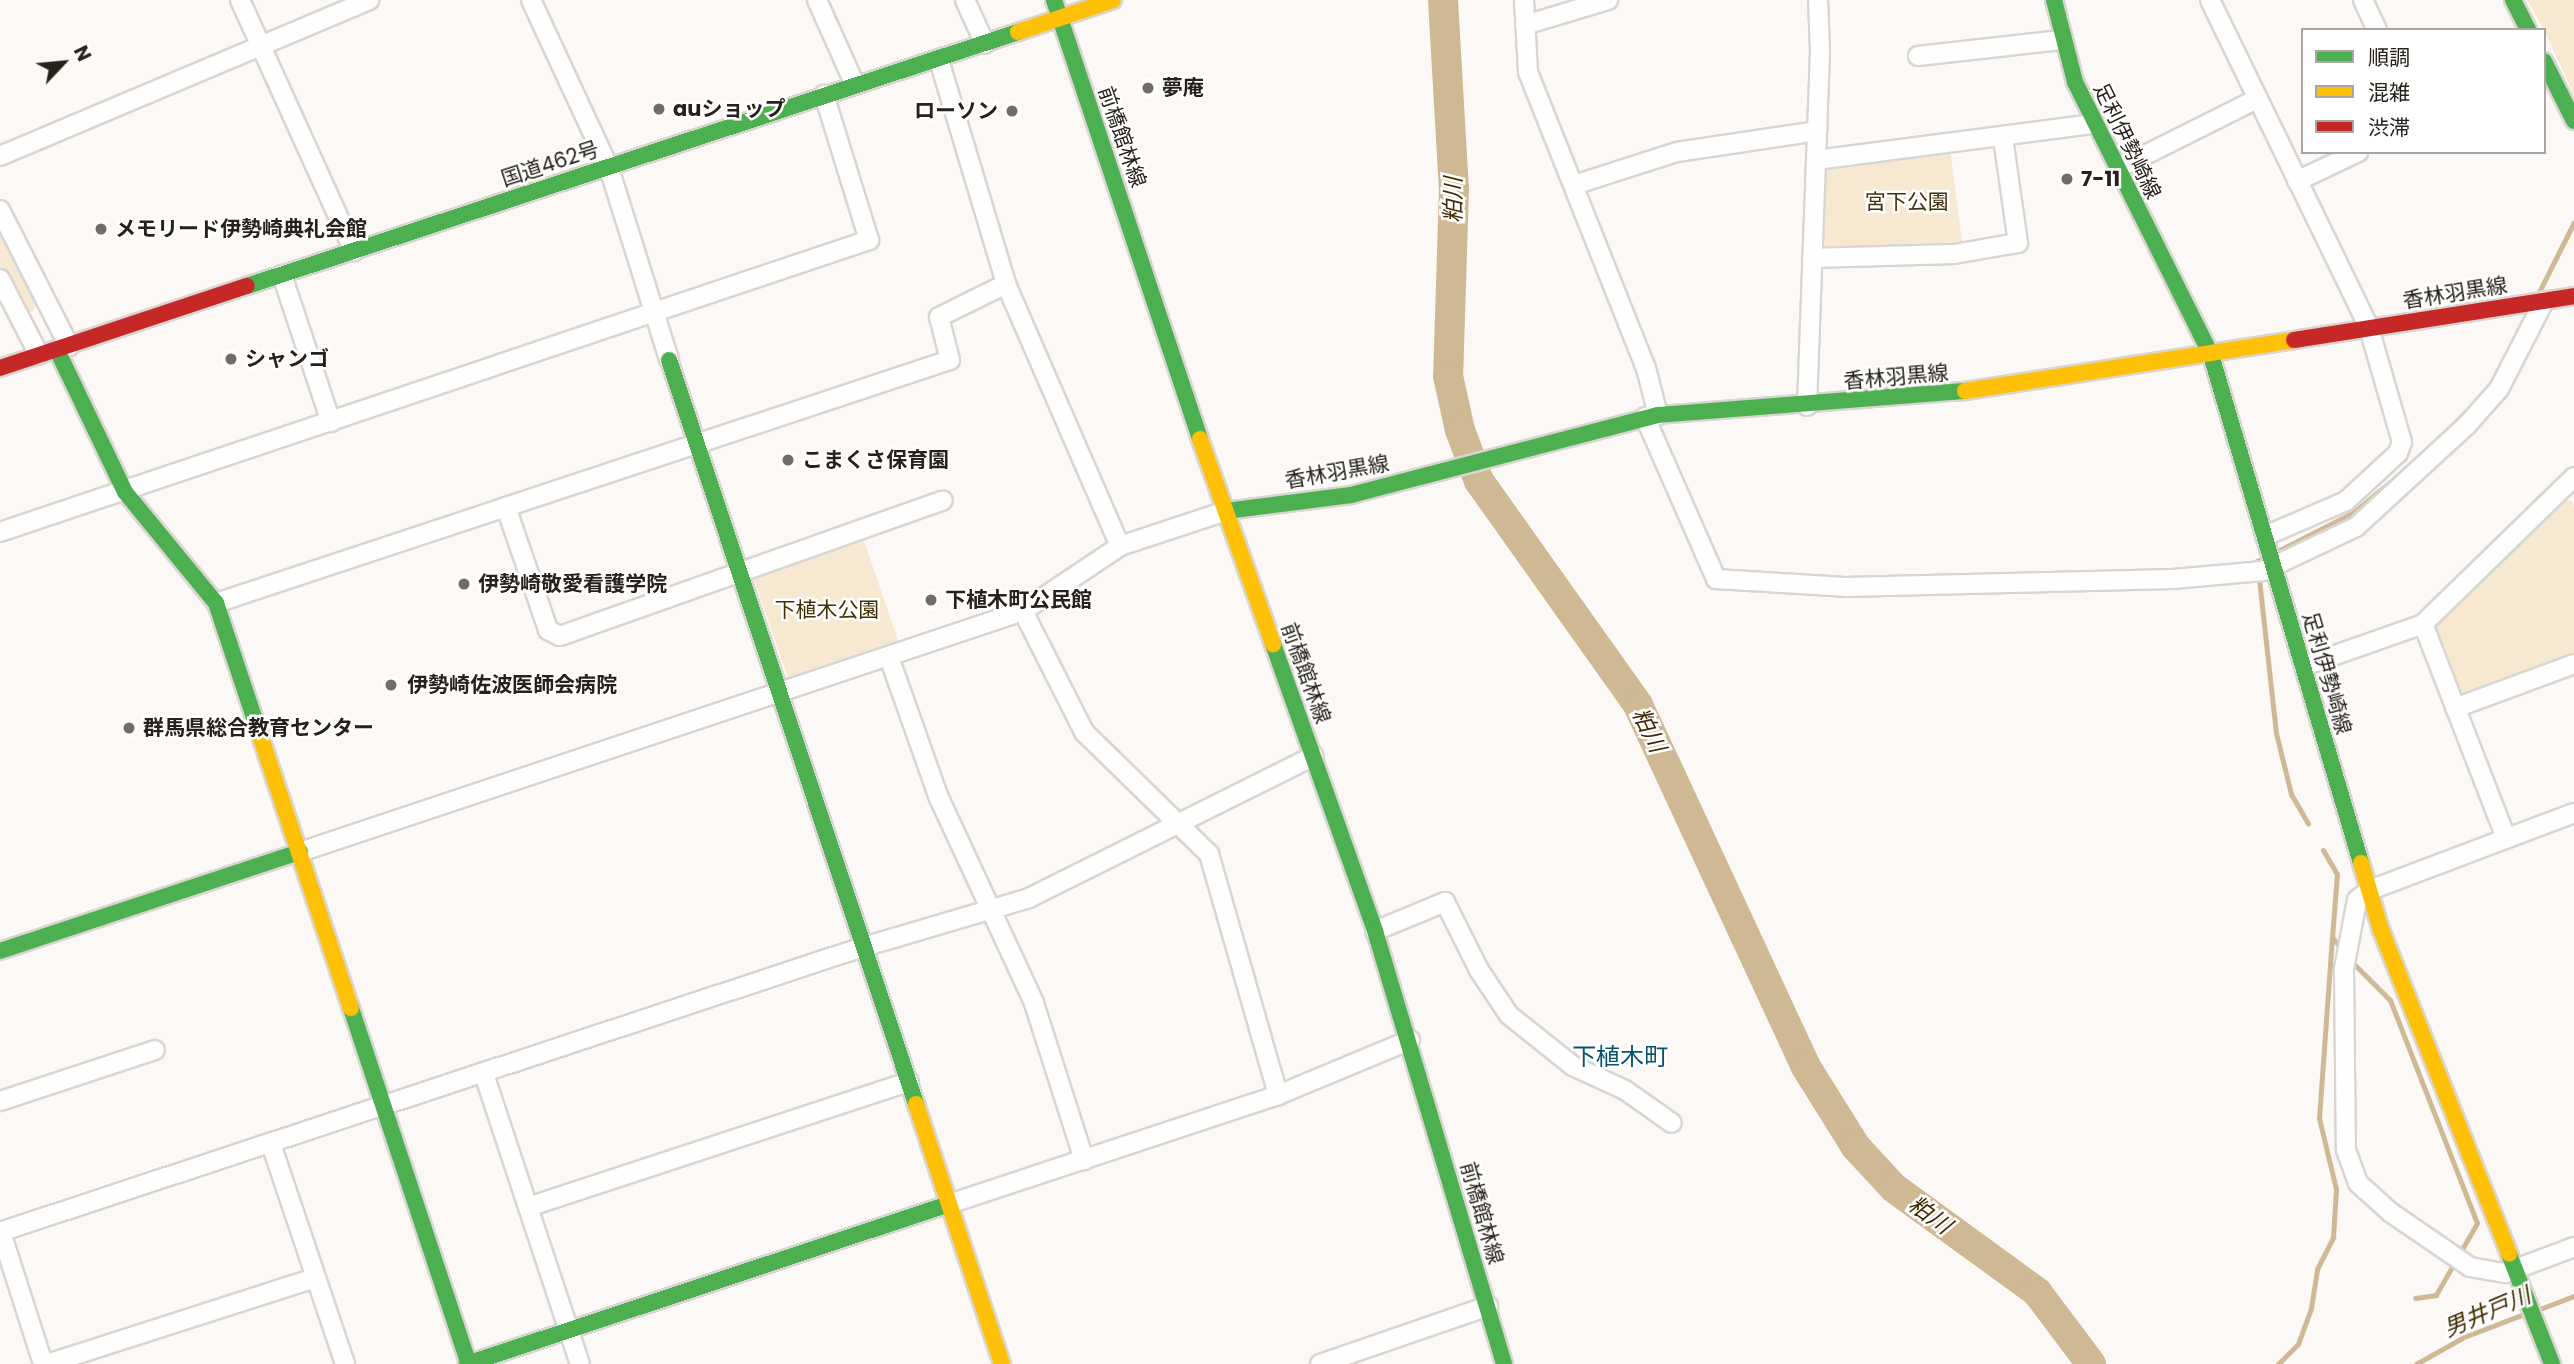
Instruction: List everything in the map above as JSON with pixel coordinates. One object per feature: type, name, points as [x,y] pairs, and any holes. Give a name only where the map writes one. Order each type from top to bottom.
[{"type":"main road","name":"前橋館林線","points":[[1054,0],[1226,510],[1375,931],[1410,1040],[1504,1364]]},
{"type":"main road","name":"国道462号","points":[[0,368],[824,95],[939,60],[1113,0]]},
{"type":"main road","name":"足利伊勢崎線","points":[[2054,0],[2061,40],[2094,124],[2211,355],[2266,540],[2266,568],[2304,666],[2368,891],[2397,976],[2552,1364]]},
{"type":"main road","points":[[2514,0],[2527,28]]},
{"type":"main road","points":[[2546,65],[2574,121]]},
{"type":"main road","name":"香林羽黒線","points":[[1226,510],[1347,496],[1652,416],[1952,393],[2211,355],[2574,296]]},
{"type":"main road","points":[[63,348],[125,492],[216,603],[468,1364],[949,1204]]},
{"type":"main road","points":[[669,360],[1002,1364]]},
{"type":"main road","points":[[0,951],[300,852]]},
{"type":"street","points":[[240,0],[354,251]]},
{"type":"street","points":[[0,156],[369,0]]},
{"type":"street","points":[[531,0],[609,167],[669,360]]},
{"type":"street","points":[[817,0],[855,85]]},
{"type":"street","points":[[965,0],[985,44]]},
{"type":"street","points":[[1524,0],[1528,72],[1646,368],[1652,416],[1716,579],[1845,587],[2173,579],[2266,568],[2356,527],[2467,425],[2499,388],[2536,302]]},
{"type":"street","points":[[1525,25],[1608,0]]},
{"type":"street","points":[[1807,406],[1817,131],[1818,0]]},
{"type":"street","points":[[2210,0],[2368,328],[2402,442],[2398,453],[2346,500],[2266,540]]},
{"type":"street","points":[[2363,0],[2376,28]]},
{"type":"street","points":[[1918,56],[2061,40]]},
{"type":"street","points":[[939,60],[1006,284],[1120,546]]},
{"type":"street","points":[[0,532],[869,240],[824,95]]},
{"type":"street","points":[[2118,169],[2257,99]]},
{"type":"street","points":[[1816,160],[2094,124]]},
{"type":"street","points":[[1574,186],[1676,152],[1817,131]]},
{"type":"street","points":[[1812,258],[1954,254],[2018,243],[2004,136]]},
{"type":"street","points":[[2297,181],[2354,154]]},
{"type":"street","points":[[0,210],[63,348]]},
{"type":"street","points":[[282,275],[331,422]]},
{"type":"street","points":[[0,279],[38,355]]},
{"type":"street","points":[[216,603],[950,360],[939,317],[1006,284]]},
{"type":"street","points":[[2304,666],[2423,624],[2572,484]]},
{"type":"street","points":[[506,507],[548,630],[560,636],[943,500]]},
{"type":"street","points":[[300,852],[1023,611],[1120,546],[1226,510]]},
{"type":"street","points":[[1023,611],[1084,732],[1209,854],[1278,1095]]},
{"type":"street","points":[[2423,624],[2506,838]]},
{"type":"street","points":[[889,657],[939,798],[1034,1003],[1084,1160]]},
{"type":"street","points":[[2455,708],[2574,664]]},
{"type":"street","points":[[315,1278],[46,1364],[0,1232],[863,947],[1030,898],[1181,825],[1314,756]]},
{"type":"street","points":[[2574,813],[2368,891],[2357,900],[2344,969],[2346,1150],[2358,1183],[2390,1212],[2470,1267],[2497,1275],[2574,1247]]},
{"type":"street","points":[[1375,931],[1446,902],[1479,970],[1509,1015],[1573,1066],[1634,1095],[1672,1123]]},
{"type":"street","points":[[949,1204],[1278,1095],[1410,1040]]},
{"type":"street","points":[[0,1101],[155,1050]]},
{"type":"street","points":[[484,1074],[580,1364]]},
{"type":"street","points":[[528,1208],[909,1082]]},
{"type":"street","points":[[271,1144],[345,1364]]},
{"type":"street","points":[[1320,1364],[1488,1306]]},
{"type":"green space","points":[[2527,0],[2574,0],[2574,95],[2546,34],[2546,28],[2543,28]]},
{"type":"green space","name":"宮下公園","points":[[1950,149],[1963,248],[1827,251],[1821,244],[1824,174],[1831,166]]},
{"type":"green space","points":[[0,221],[39,299],[32,312],[20,310],[0,269]]},
{"type":"green space","points":[[2561,500],[2572,501],[2574,506],[2574,656],[2467,696],[2457,692],[2435,624]]},
{"type":"green space","name":"下植木公園","points":[[863,538],[900,646],[788,678],[753,577]]},
{"type":"waterway","name":"粕川","points":[[1443,0],[1454,189],[1448,376],[1460,430],[1479,481],[1638,705],[1806,1067],[1856,1147],[1894,1188],[2037,1292],[2091,1364]]},
{"type":"waterway","points":[[2538,294],[2574,222]]},
{"type":"waterway","points":[[2278,551],[2354,512],[2427,451],[2487,390],[2505,359]]},
{"type":"waterway","points":[[2263,558],[2257,561],[2276,733],[2291,794],[2308,824]]},
{"type":"waterway","points":[[2323,850],[2337,874],[2332,937],[2343,951]]},
{"type":"waterway","points":[[2278,1364],[2298,1344],[2311,1308],[2317,1269],[2333,1237],[2336,1189],[2319,1118],[2332,937]]},
{"type":"waterway","points":[[2351,961],[2390,1000],[2477,1223],[2436,1295],[2415,1298]]},
{"type":"waterway","name":"男井戸川","points":[[2540,1309],[2574,1296]]},
{"type":"waterway","name":"男井戸川","points":[[2416,1364],[2464,1337],[2524,1314]]},
{"type":"traffic: fast","points":[[1054,0],[1200,439]]},
{"type":"traffic: fast","points":[[2054,0],[2075,82],[2211,355],[2361,863]]},
{"type":"traffic: fast","points":[[2513,0],[2527,28]]},
{"type":"traffic: fast","points":[[247,286],[1018,32]]},
{"type":"traffic: fast","points":[[2546,65],[2574,121]]},
{"type":"traffic: fast","points":[[57,350],[125,492],[216,603],[259,732]]},
{"type":"traffic: fast","points":[[669,360],[916,1104]]},
{"type":"traffic: fast","points":[[1226,511],[1351,495],[1658,415],[1965,391]]},
{"type":"traffic: fast","points":[[1273,644],[1375,931],[1504,1364]]},
{"type":"traffic: fast","points":[[0,951],[300,852]]},
{"type":"traffic: fast","points":[[351,1008],[469,1364]]},
{"type":"traffic: fast","points":[[467,1364],[949,1204]]},
{"type":"traffic: fast","points":[[2509,1254],[2552,1364]]},
{"type":"traffic: slow","points":[[1018,32],[1113,0]]},
{"type":"traffic: slow","points":[[1965,391],[2294,340]]},
{"type":"traffic: slow","points":[[1200,439],[1273,644]]},
{"type":"traffic: slow","points":[[259,732],[351,1008]]},
{"type":"traffic: slow","points":[[2361,863],[2381,930],[2509,1254]]},
{"type":"traffic: slow","points":[[916,1104],[1002,1364]]},
{"type":"traffic: jam","points":[[0,368],[247,286]]},
{"type":"traffic: jam","points":[[2294,340],[2574,296]]},
{"type":"place","name":"夢庵","points":[[1148,88]]},
{"type":"place","name":"auショップ","points":[[659,109]]},
{"type":"place","name":"ローソン","points":[[1012,111]]},
{"type":"place","name":"7-11","points":[[2067,179]]},
{"type":"place","name":"メモリード伊勢崎典礼会館","points":[[101,229]]},
{"type":"place","name":"シャンゴ","points":[[231,359]]},
{"type":"place","name":"こまくさ保育園","points":[[788,460]]},
{"type":"place","name":"伊勢崎敬愛看護学院","points":[[464,584]]},
{"type":"place","name":"下植木町公民館","points":[[931,600]]},
{"type":"place","name":"伊勢崎佐波医師会病院","points":[[391,685]]},
{"type":"place","name":"群馬県総合教育センター","points":[[129,728]]},
{"type":"district","name":"下植木町","points":[[1620,1057]]}]
